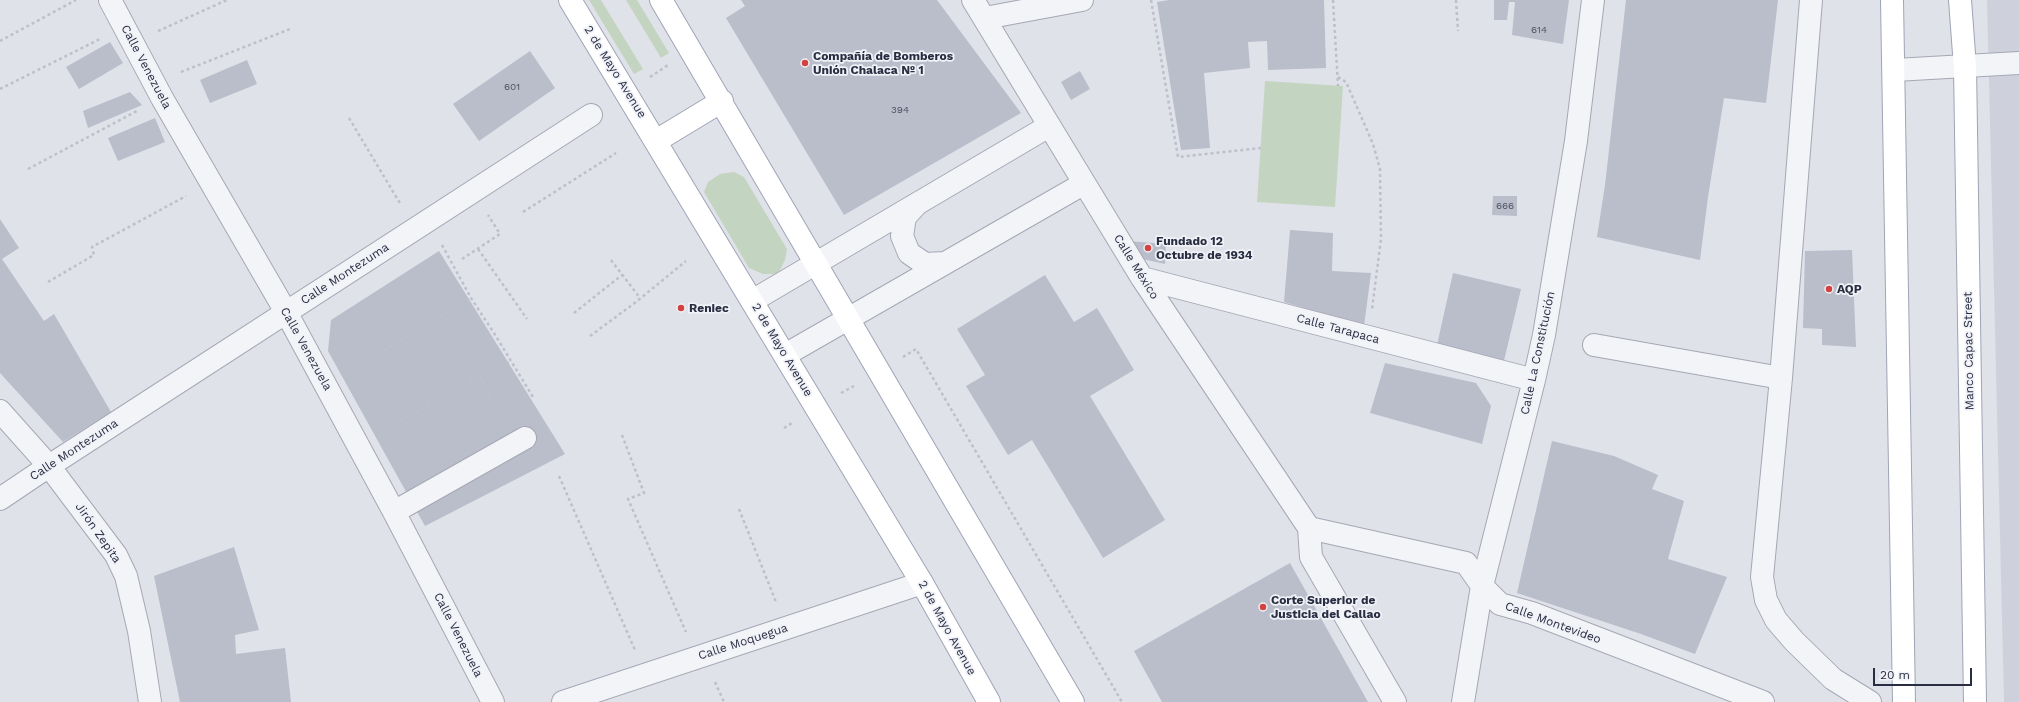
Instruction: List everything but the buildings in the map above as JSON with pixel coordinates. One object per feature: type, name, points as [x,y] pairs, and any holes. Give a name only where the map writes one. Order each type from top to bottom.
[{"type":"main road","name":"2 de Mayo Avenue","points":[[570,0],[922,583],[989,702]]},
{"type":"main road","points":[[662,0],[1072,702]]},
{"type":"main road","points":[[1892,0],[1895,70],[1904,702]]},
{"type":"main road","name":"Manco Capac Street","points":[[1960,0],[1965,67],[1975,702]]},
{"type":"main road","points":[[656,141],[722,101]]},
{"type":"street","name":"Calle Venezuela","points":[[110,0],[158,90],[286,312],[394,512],[493,702]]},
{"type":"street","name":"Calle México","points":[[973,0],[1083,184],[1142,278],[1308,528]]},
{"type":"street","points":[[985,18],[1082,0]]},
{"type":"street","name":"Calle La Constitución","points":[[1463,702],[1482,586],[1544,335],[1576,141],[1593,0]]},
{"type":"street","points":[[1810,0],[1781,378],[1762,577],[1766,600],[1776,620],[1833,679],[1870,702]]},
{"type":"street","points":[[1895,70],[2019,64]]},
{"type":"street","name":"Calle Montezuma","points":[[0,499],[591,115]]},
{"type":"street","points":[[752,301],[1049,126]]},
{"type":"street","points":[[785,355],[1083,184]]},
{"type":"street","points":[[919,203],[905,217],[902,236],[909,253],[925,264],[944,263]]},
{"type":"street","name":"Calle Tarapaca","points":[[1142,278],[1534,380]]},
{"type":"street","points":[[1594,345],[1781,378]]},
{"type":"street","name":"Jirón Zepita","points":[[0,411],[49,466],[116,555],[126,576],[139,631],[150,702]]},
{"type":"street","points":[[394,512],[520,441]]},
{"type":"street","points":[[1308,528],[1311,557],[1395,702]]},
{"type":"street","name":"Calle Montevideo","points":[[1308,528],[1466,563],[1482,586],[1500,604],[1532,613],[1763,702]]},
{"type":"street","name":"Calle Moquegua","points":[[563,702],[922,583]]},
{"type":"path","points":[[0,41],[76,0]]},
{"type":"path","points":[[0,89],[128,35],[227,0]]},
{"type":"path","points":[[1151,0],[1178,157],[1261,148]]},
{"type":"path","points":[[1333,0],[1338,86]]},
{"type":"path","points":[[1456,0],[1458,31]]},
{"type":"path","points":[[28,168],[158,90],[290,29]]},
{"type":"path","points":[[644,80],[669,64]]},
{"type":"path","points":[[1338,77],[1346,82],[1373,144],[1380,169],[1381,238],[1370,338]]},
{"type":"path","points":[[349,118],[421,225],[454,264],[471,298],[533,397]]},
{"type":"path","points":[[523,212],[616,153]]},
{"type":"path","points":[[48,282],[94,255],[92,247],[211,182]]},
{"type":"path","points":[[462,259],[500,234],[472,192]]},
{"type":"path","points":[[478,249],[527,319]]},
{"type":"path","points":[[611,260],[640,298]]},
{"type":"path","points":[[590,336],[686,261]]},
{"type":"path","points":[[574,313],[622,275]]},
{"type":"path","points":[[379,353],[471,298]]},
{"type":"path","points":[[916,349],[1122,702]]},
{"type":"path","points":[[396,423],[511,361]]},
{"type":"path","points":[[480,377],[520,441]]},
{"type":"path","points":[[838,395],[856,385]]},
{"type":"path","points":[[622,436],[644,493],[628,499],[697,658]]},
{"type":"path","points":[[559,476],[645,674]]},
{"type":"path","points":[[739,509],[787,628]]},
{"type":"shaded area","points":[[1987,0],[2019,0],[2019,702],[2004,702]]},
{"type":"green space","points":[[589,0],[601,0],[643,69],[634,74]]},
{"type":"green space","points":[[626,0],[637,0],[669,53],[661,58]]},
{"type":"green space","points":[[1265,81],[1343,86],[1335,207],[1257,202]]},
{"type":"green space","points":[[734,172],[744,177],[787,249],[785,260],[778,274],[763,274],[749,268],[704,192],[708,182],[720,174]]},
{"type":"place","name":"Compañía de Bomberos Unión Chalaca Nº 1","points":[[805,63]]},
{"type":"place","name":"Fundado 12 Octubre de 1934","points":[[1148,248]]},
{"type":"place","name":"AQP","points":[[1829,289]]},
{"type":"place","name":"Reniec","points":[[681,308]]},
{"type":"place","name":"Corte Superior de Justicia del Callao","points":[[1263,607]]}]
